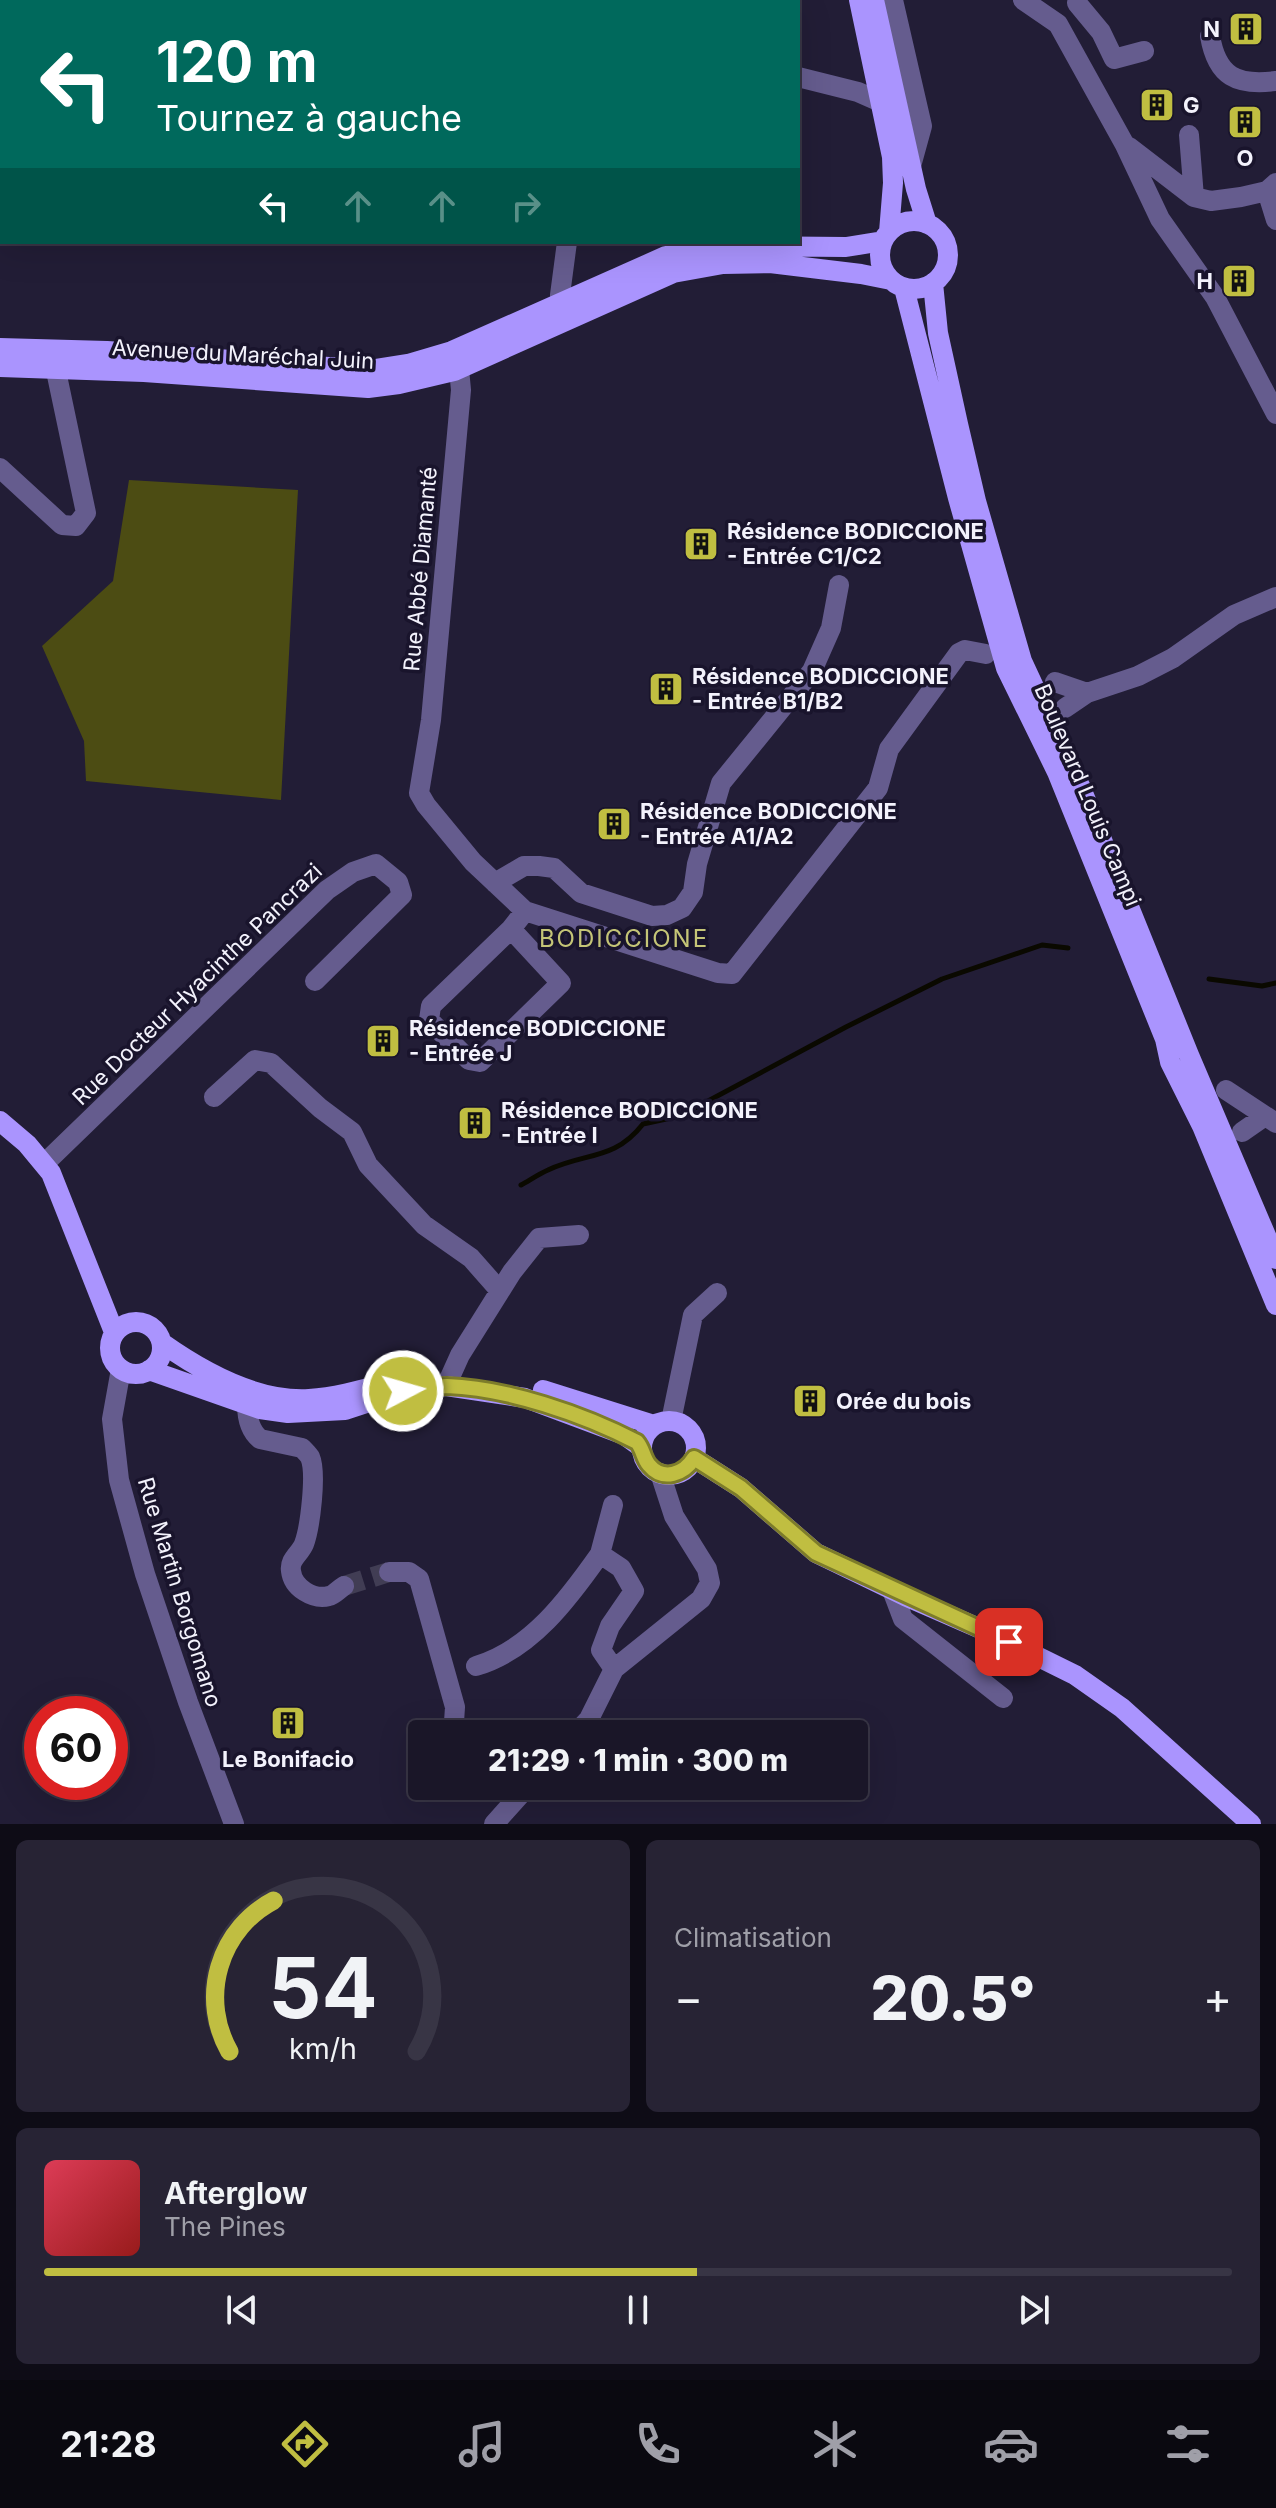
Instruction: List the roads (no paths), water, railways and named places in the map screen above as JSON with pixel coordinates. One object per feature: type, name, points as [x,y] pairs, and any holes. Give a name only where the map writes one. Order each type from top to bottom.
[{"type":"main road","points":[[859,0],[892,157],[886,236],[880,262],[897,284],[924,288],[933,283],[946,266],[947,255],[940,234],[927,224],[907,222],[886,236]]},
{"type":"main road","points":[[874,0],[927,224]]},
{"type":"main road","name":"Avenue du Maréchal Juin","points":[[561,313],[666,256],[720,246],[846,247],[886,236]]},
{"type":"main road","name":"Avenue du Maréchal Juin","points":[[0,367],[144,372],[368,388],[399,384],[561,313],[673,273],[723,264],[770,263],[861,274],[897,284]]},
{"type":"main road","name":"Boulevard Louis Campi","points":[[933,283],[938,333],[965,455],[1022,661],[1081,788],[1276,1259]]},
{"type":"main road","name":"Boulevard Louis Campi","points":[[897,284],[1006,668],[1057,772],[1165,1039],[1170,1062],[1202,1126],[1276,1305]]},
{"type":"main road","name":"Avenue du Maréchal Juin","points":[[0,348],[51,348],[370,370],[455,360]]},
{"type":"main road","points":[[0,1121],[27,1144],[51,1173],[114,1332]]},
{"type":"main road","points":[[162,1343],[159,1359],[149,1370],[135,1374],[121,1369],[109,1348],[114,1332],[129,1322],[146,1323],[162,1343],[181,1358],[258,1392],[285,1398],[334,1396],[406,1378],[523,1384],[686,1428],[695,1442],[694,1458],[684,1470],[668,1475],[647,1464],[642,1448],[648,1431],[663,1423]]},
{"type":"main road","points":[[149,1370],[247,1404],[288,1413],[345,1410],[448,1379],[525,1398],[624,1435],[642,1448]]},
{"type":"main road","points":[[694,1458],[741,1488],[816,1553],[1075,1675],[1122,1708],[1251,1824]]},
{"type":"street","points":[[893,0],[922,126],[911,166]]},
{"type":"street","points":[[1023,0],[1058,24],[1125,145],[1160,219],[1215,297],[1276,414]]},
{"type":"street","points":[[1058,24],[1078,1],[1101,32],[1114,59],[1144,51]]},
{"type":"street","points":[[1210,36],[1214,57],[1224,72],[1252,84],[1276,81]]},
{"type":"street","points":[[800,78],[858,92],[883,103]]},
{"type":"street","points":[[1189,135],[1194,197]]},
{"type":"street","points":[[1125,145],[1194,197],[1211,201],[1272,187],[1276,220]]},
{"type":"street","points":[[561,313],[567,244]]},
{"type":"street","points":[[4,482],[62,525],[76,526],[86,513],[51,348]]},
{"type":"street","name":"Rue Abbé Diamanté","points":[[455,360],[461,390],[431,720],[419,793],[473,862],[495,883]]},
{"type":"street","points":[[839,585],[831,628],[812,671],[721,783],[697,864],[693,892],[682,908],[667,915],[652,916],[581,893],[554,868],[524,866],[495,883],[525,911],[718,973],[732,974],[878,788],[889,749],[959,653],[965,650],[986,654]]},
{"type":"street","points":[[1065,708],[1087,693],[1138,676],[1173,658],[1234,615],[1276,597]]},
{"type":"street","points":[[1055,682],[1087,693]]},
{"type":"street","name":"Rue Docteur Hyacinthe Pancrazi","points":[[44,1164],[327,890],[353,872],[376,864],[398,882],[402,895],[315,981]]},
{"type":"street","points":[[511,929],[561,983],[480,1062],[469,1060],[429,1020],[431,1006],[511,929],[525,911]]},
{"type":"street","points":[[214,1097],[255,1060],[271,1063],[320,1108],[352,1132],[368,1165],[424,1225],[471,1258],[500,1291]]},
{"type":"street","points":[[1226,1090],[1270,1120]]},
{"type":"street","points":[[1242,1132],[1270,1120]]},
{"type":"street","points":[[448,1379],[500,1291],[539,1238],[579,1235]]},
{"type":"street","points":[[663,1423],[693,1315],[717,1293]]},
{"type":"street","name":"Rue Martin Borgomano","points":[[121,1369],[112,1419],[119,1480],[145,1574],[178,1673],[234,1824]]},
{"type":"street","points":[[247,1404],[247,1418],[254,1434],[260,1439],[302,1448],[311,1459],[309,1526],[303,1548],[293,1557],[290,1569],[293,1578],[303,1591],[317,1597],[331,1596],[344,1586]]},
{"type":"street","points":[[588,1720],[614,1669],[701,1599],[710,1583],[707,1569],[674,1516],[660,1473]]},
{"type":"street","points":[[476,1666],[497,1660],[566,1602],[600,1554],[613,1505]]},
{"type":"street","points":[[600,1554],[621,1568],[634,1591],[610,1626],[601,1650],[614,1669]]},
{"type":"street","points":[[389,1572],[409,1572],[419,1579],[455,1707],[454,1720]]},
{"type":"street","points":[[892,1590],[903,1619],[1003,1698]]},
{"type":"street","points":[[494,1824],[515,1800]]},
{"type":"waterway","points":[[521,1185],[562,1164],[610,1150],[632,1136],[643,1124],[680,1116],[942,979],[1042,945],[1068,948]]},
{"type":"waterway","points":[[1209,979],[1262,986],[1276,983]]},
{"type":"tunnel","points":[[344,1586],[389,1572]]},
{"type":"place","name":"N","points":[[1246,29]]},
{"type":"place","name":"G","points":[[1157,105]]},
{"type":"place","name":"O","points":[[1245,122]]},
{"type":"place","name":"H","points":[[1239,281]]},
{"type":"place","name":"Résidence BODICCIONE - Entrée C1/C2","points":[[701,544]]},
{"type":"place","name":"Résidence BODICCIONE - Entrée B1/B2","points":[[666,689]]},
{"type":"place","name":"Résidence BODICCIONE - Entrée A1/A2","points":[[614,824]]},
{"type":"place","name":"Résidence BODICCIONE - Entrée J","points":[[383,1041]]},
{"type":"place","name":"Résidence BODICCIONE - Entrée I","points":[[475,1123]]},
{"type":"place","name":"Orée du bois","points":[[810,1401]]},
{"type":"place","name":"Le Bonifacio","points":[[288,1723]]},
{"type":"district","name":"BODICCIONE","points":[[624,939]]}]
